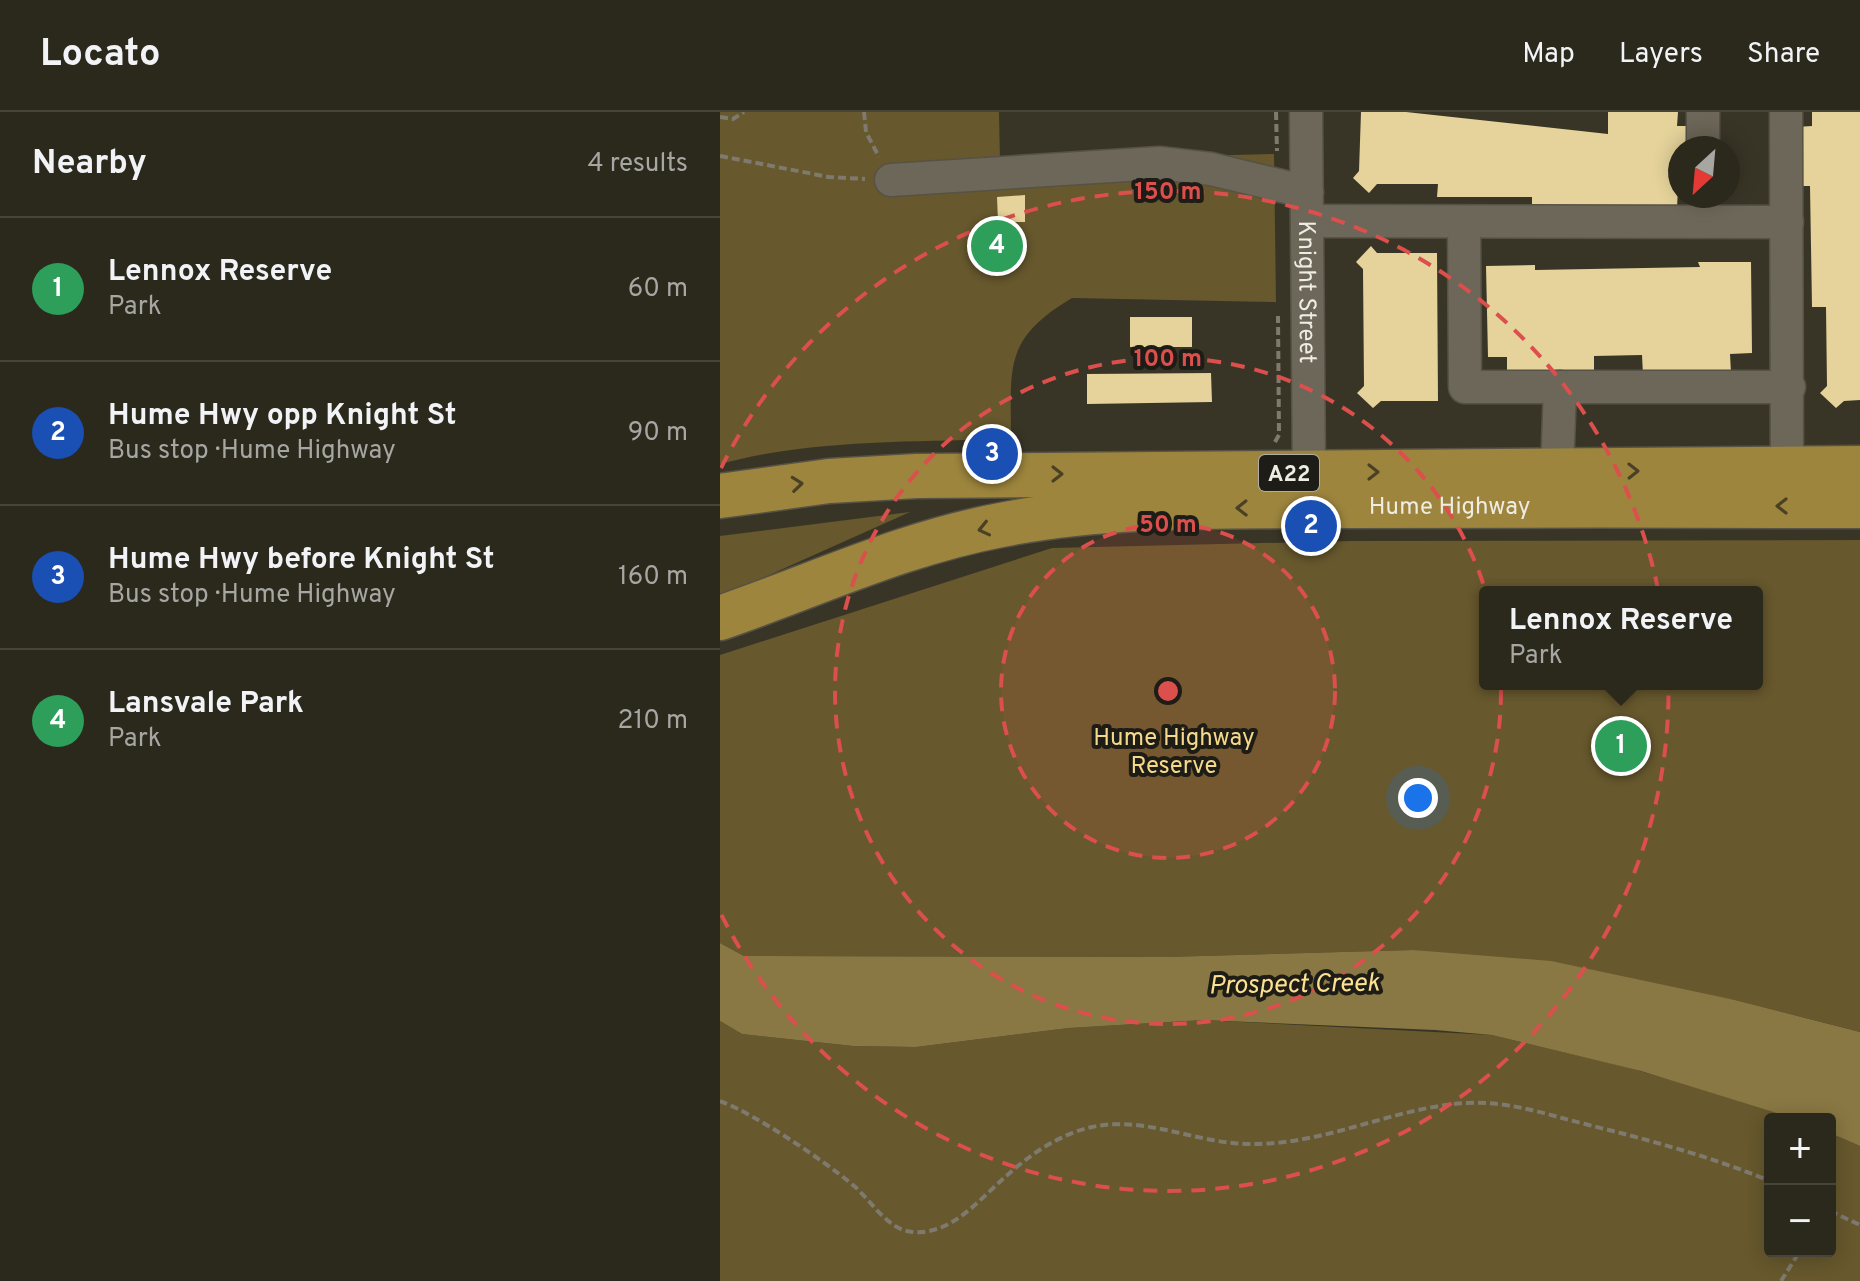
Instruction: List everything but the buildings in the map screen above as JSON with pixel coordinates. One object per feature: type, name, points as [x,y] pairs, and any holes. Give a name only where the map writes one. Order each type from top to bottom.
[{"type":"highway","name":"Hume Highway","points":[[720,496],[829,481],[917,476],[1557,473],[1860,468]]},
{"type":"highway","name":"Hume Highway","points":[[720,618],[900,552],[999,525],[1057,515],[1114,510],[1310,506],[1860,506]]},
{"type":"street","name":"Knight Street","points":[[1306,112],[1298,200],[1309,472]]},
{"type":"street","points":[[1703,112],[1703,136]]},
{"type":"street","points":[[1786,112],[1787,469]]},
{"type":"street","points":[[891,180],[1159,163],[1211,169],[1298,200],[1464,222],[1704,209],[1787,222]]},
{"type":"street","points":[[1464,222],[1465,387],[1789,387]]},
{"type":"street","points":[[1557,473],[1560,387]]},
{"type":"path","points":[[720,117],[733,119],[744,112]]},
{"type":"path","points":[[864,112],[866,132],[891,180]]},
{"type":"path","points":[[1276,112],[1298,200]]},
{"type":"path","points":[[720,156],[829,177],[891,180]]},
{"type":"path","points":[[1274,444],[1279,435],[1278,316]]},
{"type":"path","points":[[720,1101],[823,1163],[854,1186],[898,1230],[916,1232],[935,1230],[968,1212],[1005,1176],[1049,1144],[1091,1127],[1126,1123],[1249,1144],[1298,1143],[1407,1114],[1465,1103],[1515,1105],[1681,1147],[1764,1179]]},
{"type":"path","points":[[1836,1214],[1860,1225]]},
{"type":"path","points":[[1781,1281],[1796,1257]]},
{"type":"green space","points":[[720,112],[999,112],[1000,161],[1274,154],[1276,302],[1072,298],[1033,327],[1022,342],[1012,374],[1011,439],[828,446],[720,464]]},
{"type":"green space","points":[[910,512],[720,597],[720,536]]},
{"type":"green space","name":"Hume Highway Reserve","points":[[1860,540],[1860,1032],[1735,1000],[1413,950],[1166,957],[744,956],[720,943],[720,655],[1052,548],[1352,541]]},
{"type":"green space","points":[[1203,1020],[1492,1035],[1630,1068],[1778,1111],[1782,1113],[1764,1113],[1764,1257],[1836,1257],[1836,1136],[1860,1146],[1860,1281],[720,1281],[720,1021],[742,1034],[853,1046],[916,1047],[1069,1028]]},
{"type":"water","name":"Prospect Creek","points":[[720,943],[744,956],[1166,957],[1413,950],[1551,961],[1735,1000],[1860,1032],[1860,1146],[1836,1136],[1836,1113],[1777,1113],[1641,1071],[1492,1035],[1203,1020],[1069,1028],[916,1047],[853,1046],[742,1034],[720,1021]]},
{"type":"place","name":"Lansvale Park","points":[[997,246]]},
{"type":"place","name":"Hume Hwy before Knight St","points":[[992,454]]},
{"type":"place","name":"Hume Hwy opp Knight St","points":[[1311,526]]},
{"type":"place","name":"Lennox Reserve","points":[[1621,746]]}]
